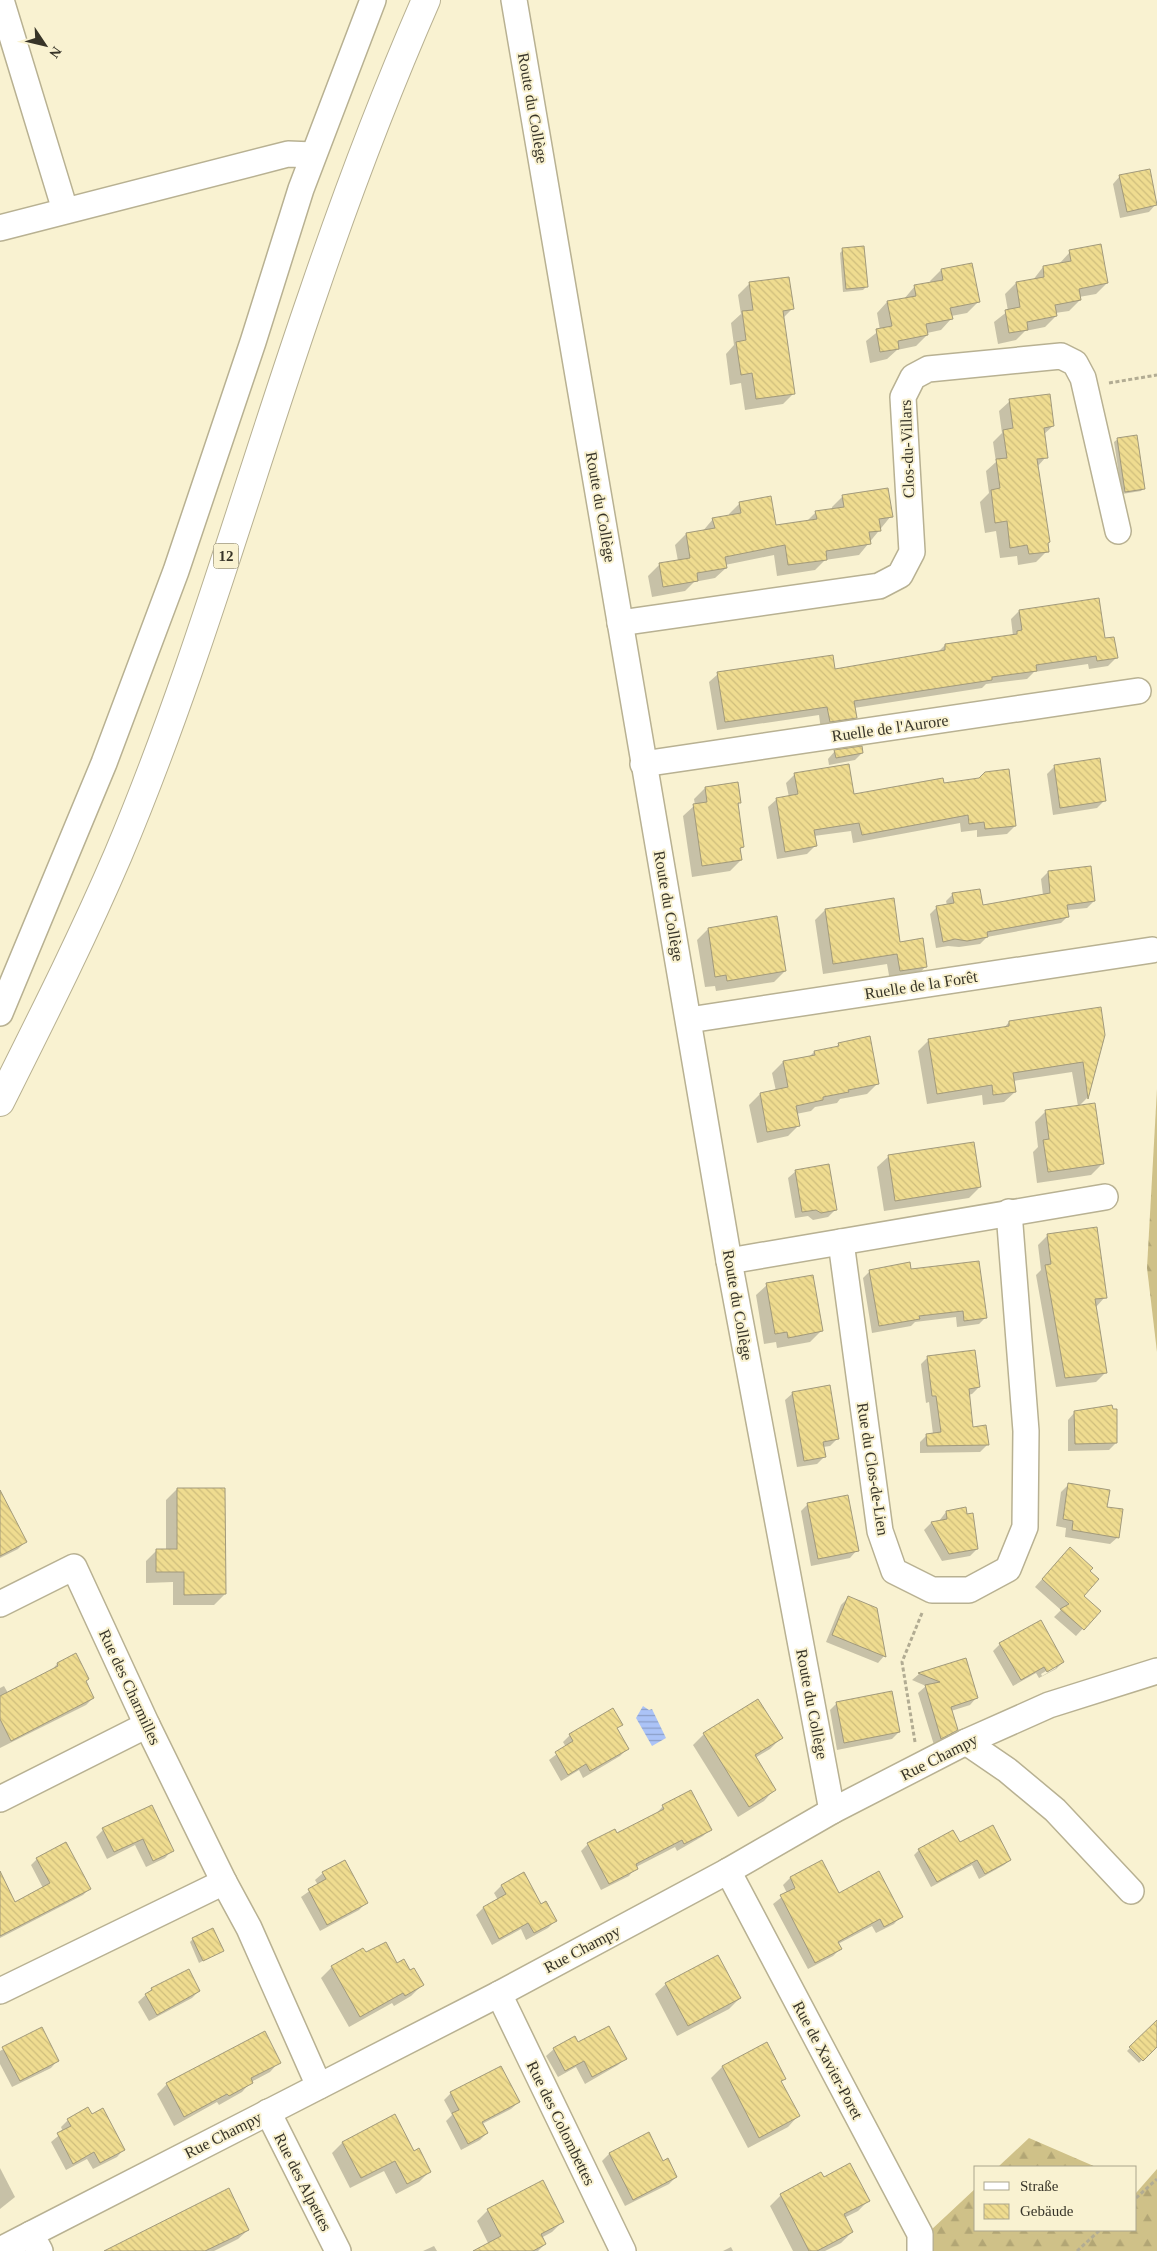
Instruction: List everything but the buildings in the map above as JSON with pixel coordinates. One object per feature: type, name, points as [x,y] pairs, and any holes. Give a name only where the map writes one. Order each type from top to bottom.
[{"type":"highway","name":"12","points":[[0,1102],[83,934],[129,826],[206,616],[312,294],[394,74],[426,0]]},
{"type":"street","points":[[0,0],[64,210]]},
{"type":"street","points":[[0,1013],[104,763],[176,571],[253,342],[313,155],[372,0]]},
{"type":"street","name":"Route du Collège","points":[[516,9],[729,1261],[832,1811]]},
{"type":"street","points":[[0,228],[64,210],[288,154],[313,155]]},
{"type":"street","name":"Clos-du-Villars","points":[[620,623],[879,586],[900,574],[912,552],[903,397],[913,377],[928,369],[1061,356],[1075,362],[1085,387],[1118,531]]},
{"type":"street","name":"Ruelle de l'Aurore","points":[[643,764],[1138,691]]},
{"type":"street","name":"Ruelle de la Forêt","points":[[689,1020],[1152,950]]},
{"type":"street","points":[[729,1261],[1105,1196]]},
{"type":"street","name":"Rue du Clos-de-Lien","points":[[841,1242],[880,1531],[894,1571],[932,1590],[969,1590],[1008,1569],[1025,1527],[1026,1431],[1009,1212]]},
{"type":"street","name":"Rue des Charmilles","points":[[0,1604],[74,1567],[147,1725],[224,1882],[249,1928],[319,2086]]},
{"type":"street","name":"Rue Champy","points":[[0,2250],[35,2242],[268,2112],[499,1994],[728,1871],[832,1811],[966,1742],[1049,1705],[1157,1671]]},
{"type":"street","points":[[0,1799],[147,1725]]},
{"type":"street","points":[[966,1742],[1007,1770],[1055,1810],[1131,1891]]},
{"type":"street","name":"Rue de Xavier-Poret","points":[[728,1871],[920,2234],[920,2251]]},
{"type":"street","points":[[0,1991],[224,1882]]},
{"type":"street","name":"Rue des Colombettes","points":[[499,1994],[623,2251]]},
{"type":"street","name":"Rue des Alpettes","points":[[268,2112],[338,2251]]},
{"type":"path","points":[[1085,387],[1157,375]]},
{"type":"path","points":[[915,1745],[902,1662],[932,1590]]},
{"type":"path","points":[[1137,2197],[1157,2179]]},
{"type":"path","points":[[1077,2251],[1099,2231]]},
{"type":"green space","points":[[1157,1089],[1157,1352],[1147,1268]]},
{"type":"green space","points":[[1029,2138],[1094,2166],[999,2166]]},
{"type":"green space","points":[[1157,2169],[1157,2251],[932,2251],[931,2230],[974,2190],[974,2231],[1137,2231],[1137,2192]]},
{"type":"water","points":[[643,1706],[649,1710],[652,1709],[666,1738],[652,1746],[636,1718]]}]
